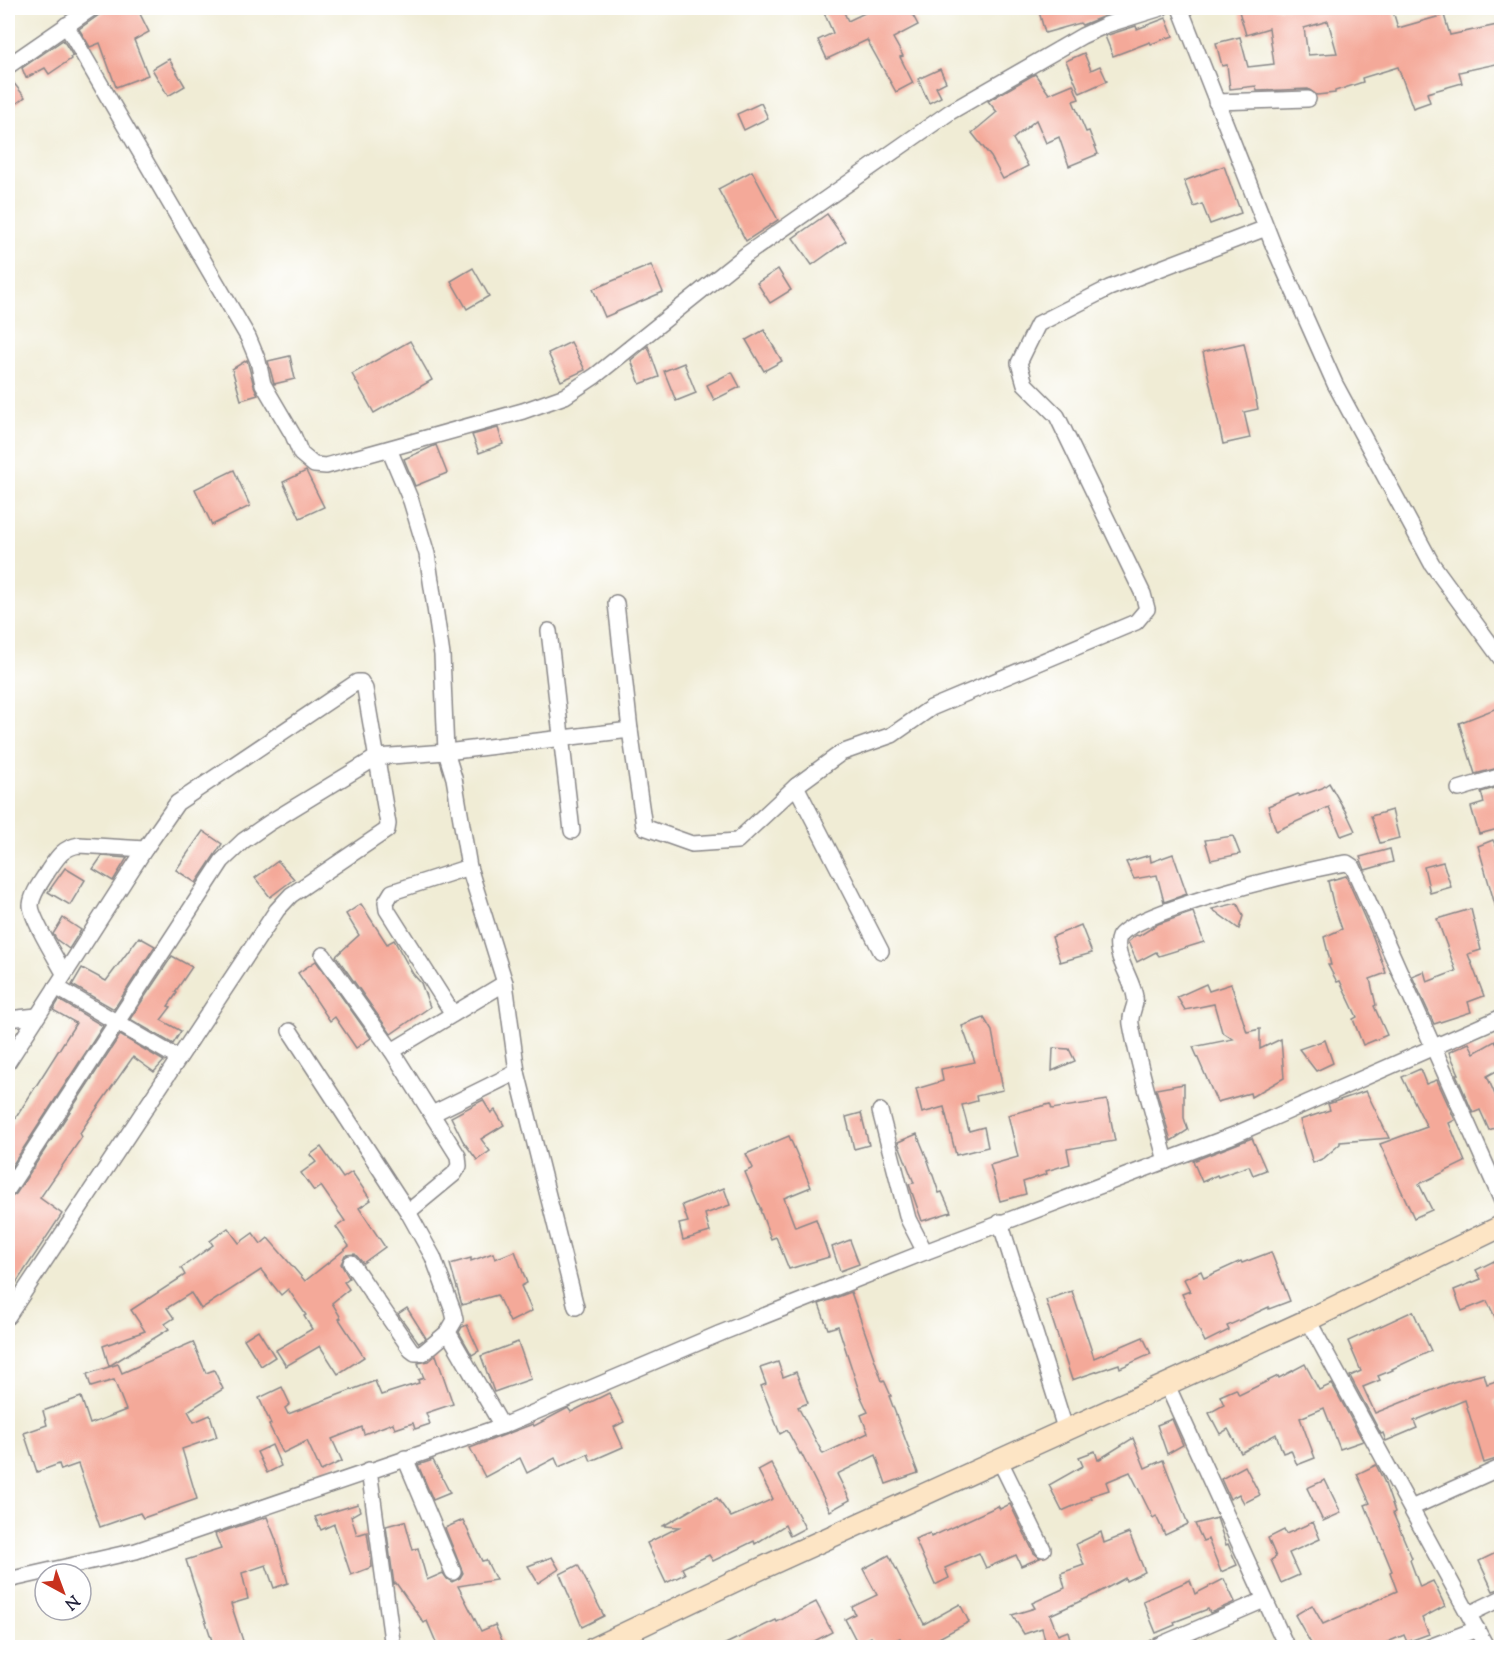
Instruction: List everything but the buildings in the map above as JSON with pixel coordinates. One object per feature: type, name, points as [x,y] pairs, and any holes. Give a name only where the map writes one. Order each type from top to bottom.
[{"type":"main road","points":[[594,1647],[1308,1320],[1502,1226]]},
{"type":"street","points":[[8,66],[92,8]]},
{"type":"street","points":[[66,25],[248,337],[258,361],[263,384],[293,435],[301,454],[314,465],[326,466],[523,411],[565,396],[595,376],[747,254],[950,112],[1082,36],[1106,25],[1161,8]]},
{"type":"street","points":[[1180,8],[1266,228],[1335,384],[1432,564],[1502,660]]},
{"type":"street","points":[[1216,102],[1308,99]]},
{"type":"street","points":[[616,603],[630,730],[644,827],[692,844],[737,841],[795,786],[841,753],[892,735],[932,708],[1136,622],[1147,609],[1143,594],[1057,416],[1025,384],[1019,363],[1038,324],[1109,288],[1266,228]]},
{"type":"street","points":[[389,449],[411,501],[427,554],[442,655],[446,752],[454,778],[469,867],[505,983],[517,1072],[576,1307]]},
{"type":"street","points":[[549,631],[572,831]]},
{"type":"street","points":[[8,1062],[177,803],[357,682],[361,682],[365,689],[377,757],[388,824],[387,830],[282,903],[8,1316]]},
{"type":"street","points":[[8,1189],[222,861],[231,851],[269,823],[377,757],[446,752],[630,730]]},
{"type":"street","points":[[1459,789],[1502,776]]},
{"type":"street","points":[[795,786],[881,951]]},
{"type":"street","points":[[145,849],[79,845],[69,847],[62,851],[56,859],[34,894],[32,909],[60,980],[116,1022],[178,1058]]},
{"type":"street","points":[[1166,1161],[1131,1023],[1135,997],[1118,950],[1122,932],[1138,921],[1237,890],[1342,863],[1350,864],[1502,1201]]},
{"type":"street","points":[[453,1014],[387,910],[386,902],[392,891],[469,867]]},
{"type":"street","points":[[323,956],[392,1051],[458,1156],[459,1166],[454,1174],[408,1212]]},
{"type":"street","points":[[392,1051],[505,983]]},
{"type":"street","points":[[8,1019],[37,1016]]},
{"type":"street","points":[[8,1580],[136,1551],[502,1426],[721,1333],[1000,1222],[1234,1135],[1502,1017]]},
{"type":"street","points":[[290,1031],[408,1212],[433,1257],[455,1320],[448,1332],[423,1353],[415,1353],[351,1263]]},
{"type":"street","points":[[432,1114],[517,1072]]},
{"type":"street","points":[[880,1111],[908,1219],[925,1252]]},
{"type":"street","points":[[1000,1222],[1066,1431]]},
{"type":"street","points":[[1308,1320],[1487,1647]]},
{"type":"street","points":[[448,1332],[502,1426]]},
{"type":"street","points":[[1167,1385],[1287,1647]]},
{"type":"street","points":[[405,1458],[453,1572]]},
{"type":"street","points":[[1000,1461],[1043,1549]]},
{"type":"street","points":[[1411,1508],[1502,1467]]},
{"type":"street","points":[[369,1470],[393,1647]]},
{"type":"street","points":[[1469,1614],[1502,1598]]},
{"type":"street","points":[[1153,1647],[1264,1600]]},
{"type":"street","points":[[1427,1647],[1477,1629]]}]
